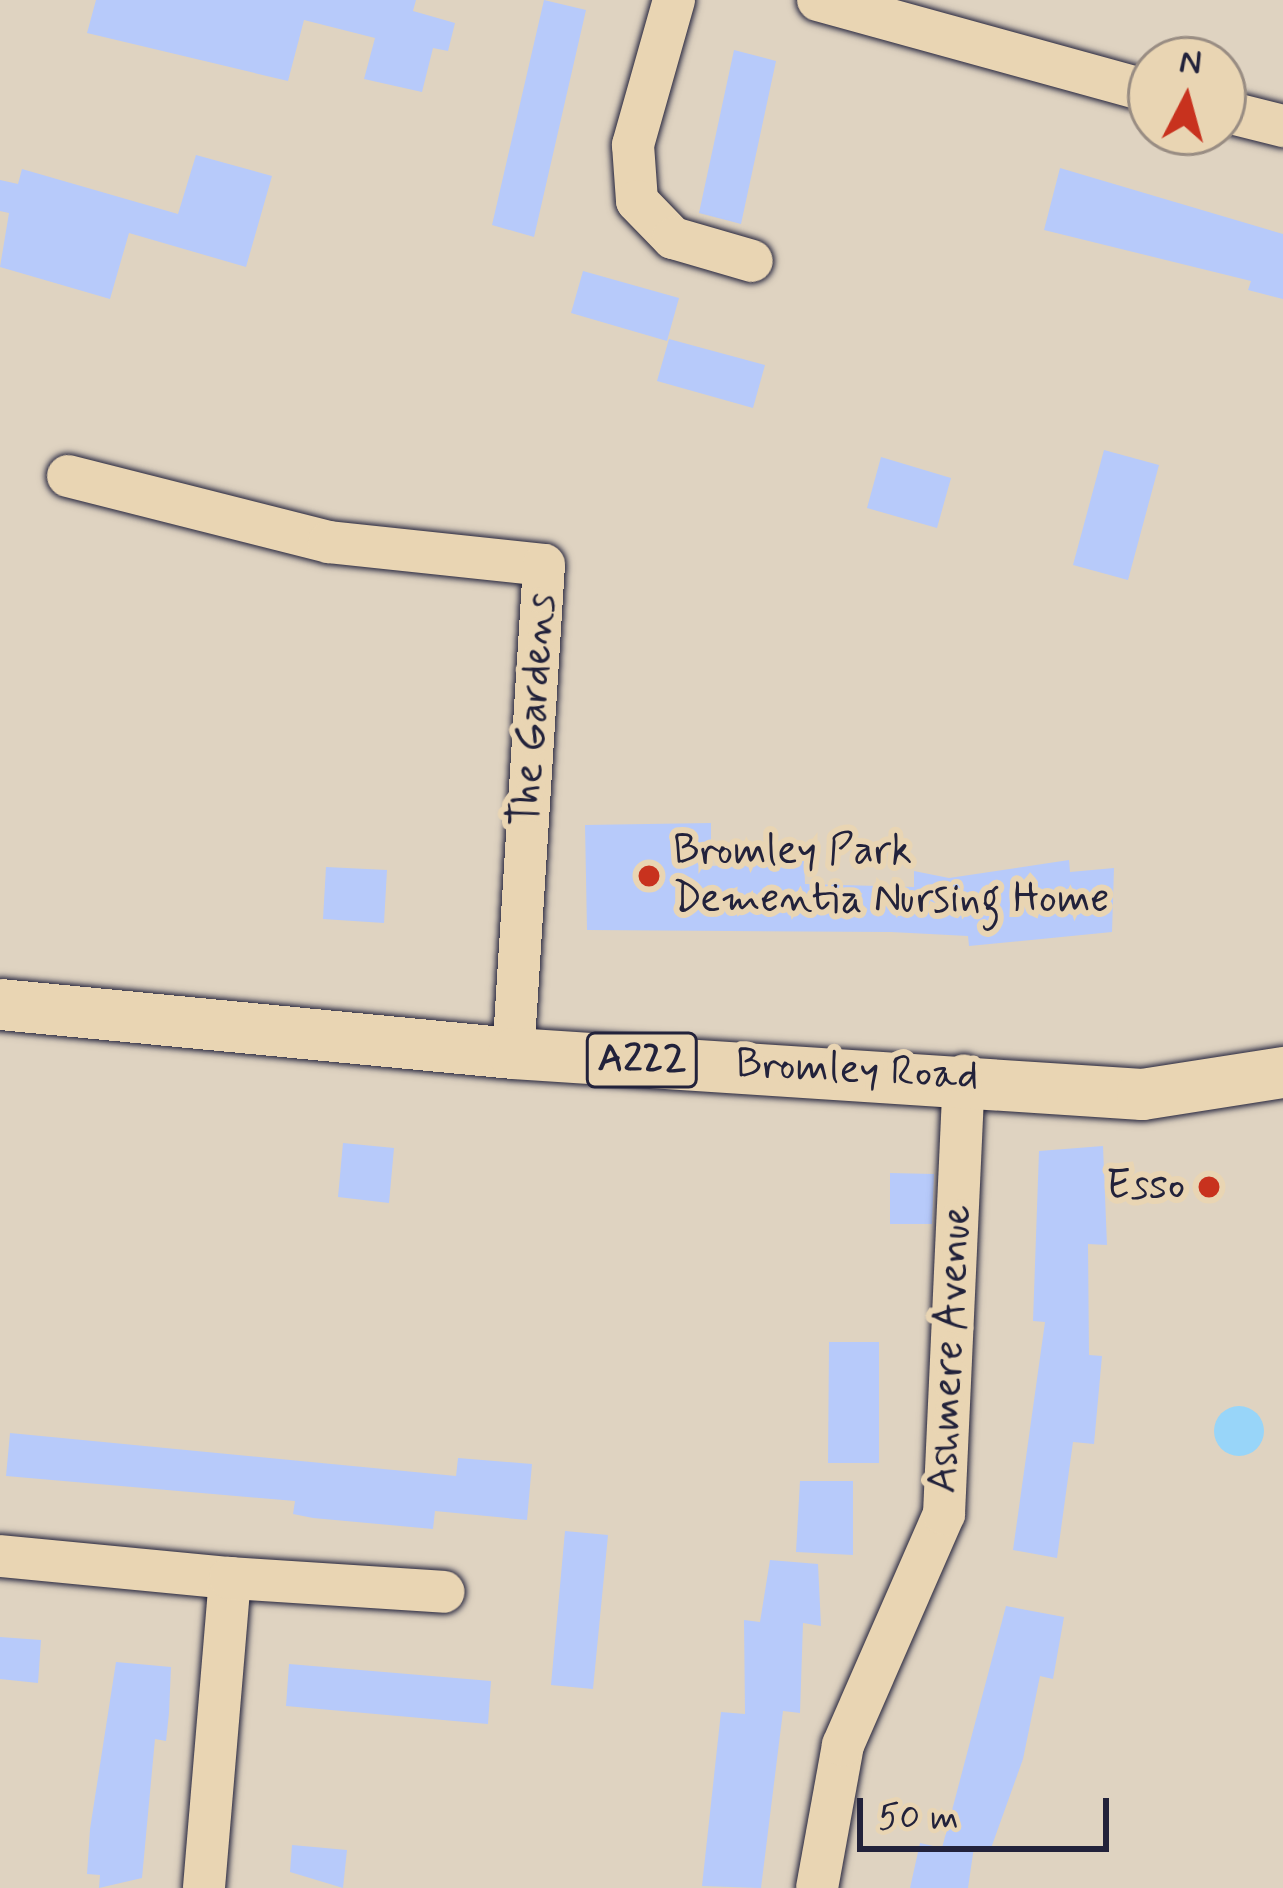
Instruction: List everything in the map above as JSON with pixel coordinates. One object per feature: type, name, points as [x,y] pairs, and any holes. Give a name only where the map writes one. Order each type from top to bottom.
[{"type":"main road","name":"Bromley Road","points":[[0,1004],[513,1053],[964,1076],[1142,1094],[1283,1072]]},
{"type":"street","points":[[674,0],[633,145],[637,201],[673,238],[752,261]]},
{"type":"street","points":[[818,0],[1127,85]]},
{"type":"street","points":[[1247,117],[1283,126]]},
{"type":"street","name":"The Gardens","points":[[68,476],[329,542],[544,565],[513,1053]]},
{"type":"street","name":"Ashmere Avenue","points":[[817,1888],[843,1745],[944,1514],[964,1076]]},
{"type":"street","points":[[0,1556],[444,1592]]},
{"type":"street","points":[[204,1888],[230,1578]]},
{"type":"water","points":[[1239,1406],[1256,1414],[1264,1431],[1256,1448],[1239,1456],[1222,1448],[1214,1431],[1222,1414]]},
{"type":"building","points":[[96,0],[416,0],[413,11],[455,23],[448,51],[433,48],[422,92],[364,79],[375,38],[304,20],[288,81],[87,33]]},
{"type":"building","points":[[544,0],[586,10],[534,237],[492,225]]},
{"type":"building","points":[[734,50],[776,61],[741,224],[699,213]]},
{"type":"building","points":[[196,155],[272,176],[246,267],[129,233],[110,299],[0,267],[9,213],[0,211],[0,180],[18,184],[22,169],[178,214]]},
{"type":"building","points":[[1060,168],[1283,234],[1283,299],[1248,290],[1251,281],[1044,230]]},
{"type":"building","points":[[583,271],[679,298],[667,341],[571,313]]},
{"type":"building","points":[[669,339],[765,365],[753,408],[657,381]]},
{"type":"building","points":[[1104,450],[1159,465],[1128,580],[1073,565]]},
{"type":"building","points":[[881,457],[951,478],[937,528],[867,508]]},
{"type":"building","points":[[711,823],[711,866],[804,861],[805,884],[914,887],[914,871],[949,878],[1069,860],[1070,872],[1114,868],[1112,932],[969,946],[968,936],[891,932],[587,930],[585,825]]},
{"type":"building","points":[[326,867],[387,870],[384,923],[323,919]]},
{"type":"building","points":[[343,1143],[394,1148],[389,1203],[338,1197]]},
{"type":"building","points":[[1103,1146],[1107,1245],[1088,1244],[1089,1355],[1102,1356],[1094,1444],[1073,1442],[1057,1558],[1013,1550],[1045,1322],[1033,1321],[1039,1151]]},
{"type":"building","points":[[890,1173],[934,1174],[932,1224],[890,1224]]},
{"type":"building","points":[[829,1342],[879,1342],[879,1463],[828,1463]]},
{"type":"building","points":[[10,1433],[456,1476],[458,1458],[532,1464],[527,1520],[435,1511],[433,1529],[293,1514],[295,1501],[6,1476]]},
{"type":"building","points":[[800,1481],[853,1481],[853,1555],[796,1552]]},
{"type":"building","points":[[565,1531],[608,1535],[593,1689],[551,1685]]},
{"type":"building","points":[[770,1560],[818,1564],[821,1626],[803,1623],[800,1713],[783,1711],[761,1888],[702,1886],[721,1712],[745,1714],[744,1620],[760,1622]]},
{"type":"building","points":[[1006,1606],[1064,1617],[1053,1679],[1040,1676],[1023,1759],[990,1851],[974,1847],[968,1888],[910,1888],[920,1843],[942,1848]]},
{"type":"building","points":[[0,1637],[41,1640],[38,1683],[0,1679]]},
{"type":"building","points":[[116,1662],[171,1667],[169,1713],[166,1741],[155,1739],[142,1878],[99,1888],[100,1875],[87,1874],[90,1829]]},
{"type":"building","points":[[289,1664],[491,1681],[488,1724],[286,1706]]},
{"type":"building","points":[[292,1845],[347,1850],[343,1888],[290,1872]]},
{"type":"place","name":"Bromley Park Dementia Nursing Home","points":[[649,876]]},
{"type":"place","name":"Esso","points":[[1209,1187]]}]
